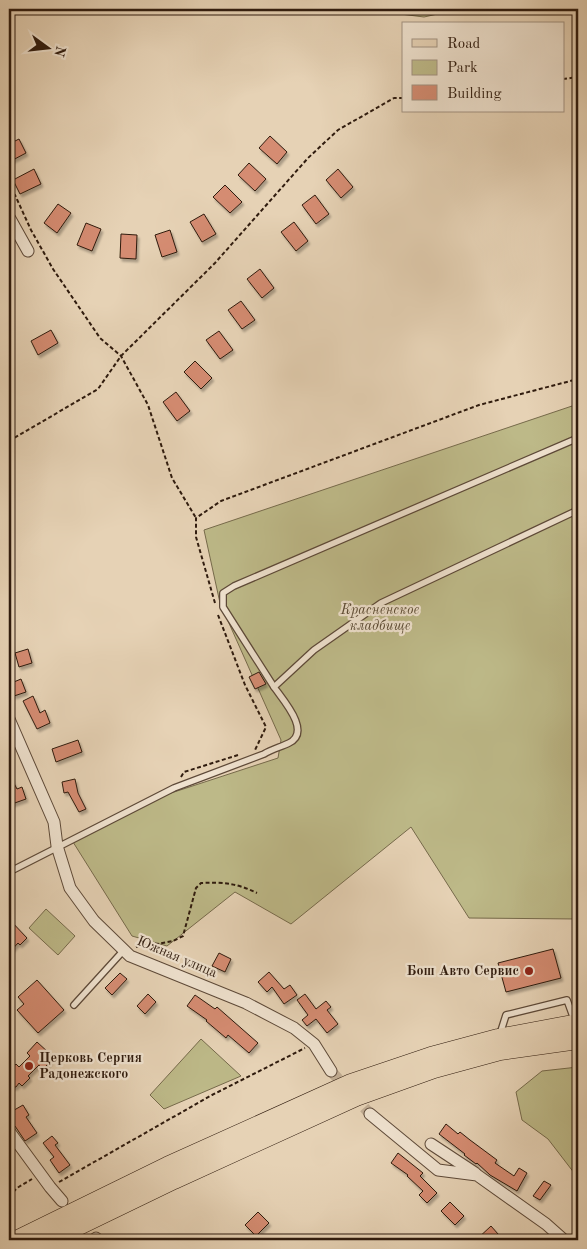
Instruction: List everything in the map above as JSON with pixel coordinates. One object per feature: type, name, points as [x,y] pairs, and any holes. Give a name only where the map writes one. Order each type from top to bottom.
[{"type":"main road","points":[[16,1240],[167,1166],[350,1083],[431,1056],[498,1038],[578,1029]]},
{"type":"main road","points":[[50,1240],[183,1176],[356,1098],[434,1069],[578,1029]]},
{"type":"street","points":[[9,217],[28,251]]},
{"type":"street","name":"Южная улица","points":[[9,719],[54,822],[57,846],[70,888],[94,922],[130,956],[246,1003],[294,1028],[314,1044],[331,1072]]},
{"type":"street","points":[[370,1114],[438,1170],[477,1174]]},
{"type":"street","points":[[9,1131],[62,1201]]},
{"type":"street","points":[[431,1144],[477,1174],[546,1224],[564,1240]]},
{"type":"lane","points":[[9,872],[174,788],[290,743],[297,735],[297,721],[223,607],[223,593],[234,586],[578,438]]},
{"type":"lane","points":[[274,688],[314,650],[381,603],[578,510]]},
{"type":"lane","points":[[74,1005],[124,950]]},
{"type":"lane","points":[[498,1038],[506,1015],[567,1000],[578,1029]]},
{"type":"path","points":[[564,79],[578,77]]},
{"type":"path","points":[[9,441],[98,389],[121,356],[215,263],[308,158],[338,130],[394,98],[402,98]]},
{"type":"path","points":[[9,189],[15,195],[31,230],[53,269],[100,338],[121,356],[148,405],[172,478],[196,518]]},
{"type":"path","points":[[124,950],[146,943],[157,944],[173,941],[183,936],[196,888],[201,883],[229,882],[257,893]]},
{"type":"path","points":[[50,1187],[212,1095],[314,1044]]},
{"type":"path","points":[[9,1197],[17,1188],[40,1174]]},
{"type":"green space","points":[[361,9],[460,9],[424,17]]},
{"type":"green space","name":"Красненское кладбище","points":[[578,404],[578,919],[469,918],[411,827],[291,924],[235,892],[167,946],[132,936],[73,842],[168,794],[278,758],[281,740],[220,603],[204,530]]},
{"type":"green space","points":[[46,909],[75,936],[58,955],[29,928]]},
{"type":"green space","points":[[201,1039],[241,1076],[164,1109],[150,1095]]},
{"type":"green space","points":[[578,1067],[578,1178],[548,1139],[522,1120],[516,1092],[542,1071]]},
{"type":"building","points":[[270,136],[287,152],[277,164],[259,148]]},
{"type":"building","points":[[19,139],[26,153],[9,162],[9,144]]},
{"type":"building","points":[[249,163],[266,179],[255,191],[238,175]]},
{"type":"building","points":[[34,169],[41,184],[20,194],[13,180]]},
{"type":"building","points":[[338,169],[353,187],[341,198],[326,180]]},
{"type":"building","points":[[225,185],[242,202],[230,213],[213,197]]},
{"type":"building","points":[[315,195],[329,214],[316,224],[302,205]]},
{"type":"building","points":[[58,204],[71,213],[57,233],[44,223]]},
{"type":"building","points":[[204,214],[216,234],[202,242],[190,222]]},
{"type":"building","points":[[294,222],[308,241],[296,251],[281,232]]},
{"type":"building","points":[[86,223],[101,229],[92,251],[77,245]]},
{"type":"building","points":[[170,230],[177,252],[162,257],[155,235]]},
{"type":"building","points":[[121,234],[137,235],[136,259],[120,258]]},
{"type":"building","points":[[260,269],[274,288],[262,298],[247,279]]},
{"type":"building","points":[[241,301],[255,320],[242,329],[228,310]]},
{"type":"building","points":[[51,330],[58,343],[38,355],[31,341]]},
{"type":"building","points":[[219,331],[233,350],[220,359],[206,340]]},
{"type":"building","points":[[195,361],[212,378],[201,389],[184,372]]},
{"type":"building","points":[[176,392],[190,411],[177,421],[163,402]]},
{"type":"building","points":[[28,649],[32,663],[19,667],[15,653]]},
{"type":"building","points":[[259,672],[266,684],[255,689],[249,677]]},
{"type":"building","points":[[21,679],[26,692],[14,696],[9,684]]},
{"type":"building","points":[[33,696],[40,713],[45,710],[50,723],[37,729],[23,701]]},
{"type":"building","points":[[78,740],[82,752],[56,762],[52,749]]},
{"type":"building","points":[[9,774],[17,789],[22,787],[26,799],[9,805]]},
{"type":"building","points":[[75,779],[78,793],[86,809],[79,812],[68,792],[64,793],[62,782]]},
{"type":"building","points":[[9,919],[27,938],[20,945],[18,943],[9,953]]},
{"type":"building","name":"Бош Авто Сервис","points":[[553,949],[561,978],[506,992],[498,963]]},
{"type":"building","points":[[219,953],[231,959],[225,972],[212,966]]},
{"type":"building","points":[[269,972],[284,989],[290,985],[297,995],[284,1004],[272,987],[267,992],[258,982]]},
{"type":"building","points":[[120,973],[127,979],[112,995],[105,988]]},
{"type":"building","points":[[37,980],[64,1010],[38,1033],[17,1010],[24,1004],[18,997]]},
{"type":"building","points":[[148,994],[156,1002],[145,1014],[137,1006]]},
{"type":"building","points":[[305,994],[316,1009],[326,1001],[331,1007],[327,1010],[338,1024],[327,1033],[316,1019],[307,1026],[302,1020],[308,1015],[297,1000]]},
{"type":"building","points":[[195,995],[215,1009],[217,1007],[258,1043],[249,1053],[228,1035],[226,1038],[207,1020],[187,1006]]},
{"type":"building","name":"Церковь Сергия Радонежского","points":[[37,1042],[49,1053],[46,1056],[51,1061],[43,1069],[39,1065],[28,1076],[30,1078],[22,1086],[19,1083],[16,1087],[11,1087],[9,1084],[9,1072],[16,1064],[19,1067],[30,1056],[27,1053]]},
{"type":"building","points":[[23,1105],[29,1115],[26,1117],[37,1133],[25,1141],[15,1126],[9,1124],[9,1113]]},
{"type":"building","points":[[446,1124],[458,1134],[460,1132],[497,1160],[495,1163],[514,1176],[519,1168],[527,1173],[517,1191],[490,1175],[439,1134]]},
{"type":"building","points":[[52,1136],[58,1143],[55,1145],[70,1165],[59,1173],[50,1160],[54,1157],[43,1143]]},
{"type":"building","points":[[398,1153],[423,1173],[420,1176],[437,1193],[427,1203],[419,1195],[423,1191],[408,1175],[391,1163]]},
{"type":"building","points":[[544,1181],[551,1185],[540,1200],[533,1196]]},
{"type":"building","points":[[450,1202],[464,1216],[455,1225],[441,1211]]},
{"type":"building","points":[[258,1212],[269,1223],[256,1236],[245,1225]]},
{"type":"building","points":[[491,1226],[498,1234],[490,1240],[476,1240]]},
{"type":"tunnel","points":[[331,1071],[370,1114]]},
{"type":"place","name":"Бош Авто Сервис","points":[[529,971]]},
{"type":"place","name":"Церковь Сергия Радонежского","points":[[29,1066]]}]
